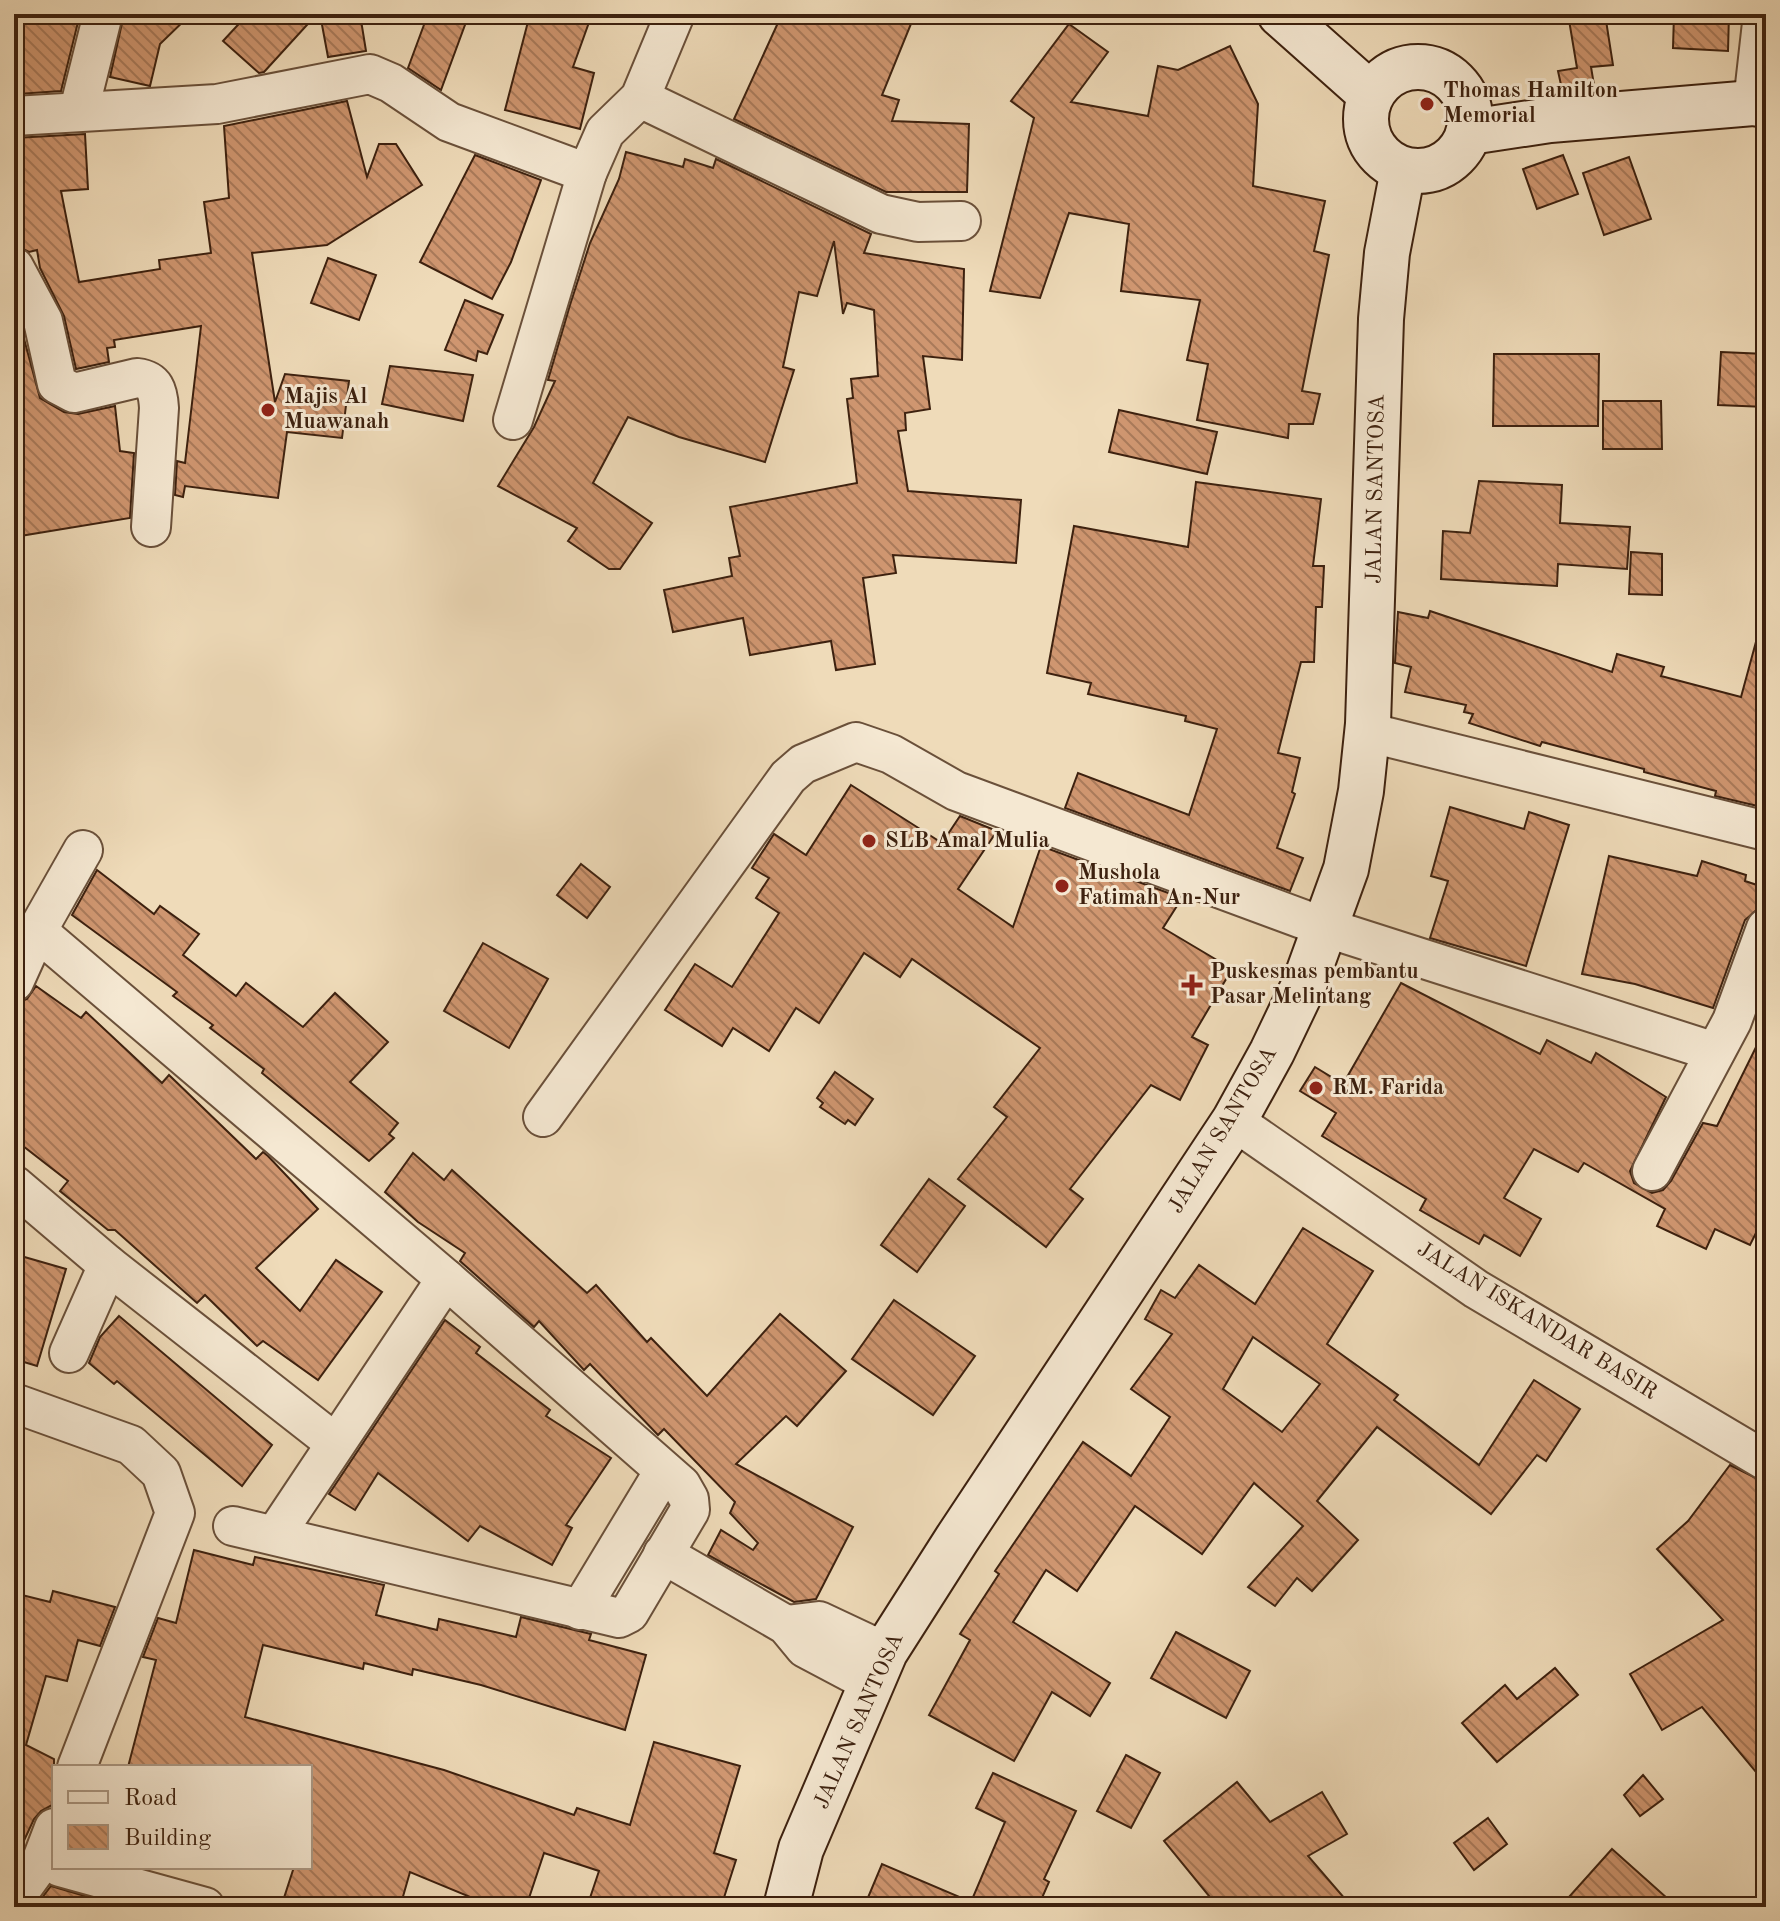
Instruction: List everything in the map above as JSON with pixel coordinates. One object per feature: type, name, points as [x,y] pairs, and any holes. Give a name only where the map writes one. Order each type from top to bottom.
[{"type":"street","points":[[79,110],[103,14]]},
{"type":"street","points":[[513,420],[587,173],[605,132],[640,98],[675,14]]},
{"type":"street","points":[[1280,14],[1370,94]]},
{"type":"street","points":[[1470,132],[1550,120],[1760,104],[1763,14]]},
{"type":"street","points":[[1411,67],[1437,70],[1458,84],[1469,106],[1470,132],[1461,151],[1444,165],[1424,172],[1403,170],[1382,159],[1368,140],[1364,117],[1370,94],[1387,76],[1411,67]]},
{"type":"street","points":[[14,116],[217,104],[370,74],[391,83],[449,122],[587,173]]},
{"type":"street","points":[[640,98],[881,214],[918,222],[961,221]]},
{"type":"street","name":"JALAN SANTOSA","points":[[786,1907],[801,1849],[879,1668],[957,1539],[1234,1121],[1304,985],[1346,869],[1361,791],[1367,732],[1381,319],[1387,253],[1403,170]]},
{"type":"street","points":[[14,267],[43,321],[57,384],[74,393],[137,378],[145,379],[157,389],[159,408],[151,527]]},
{"type":"street","points":[[1367,732],[1766,831]]},
{"type":"street","points":[[543,1117],[788,777],[813,759],[856,742],[891,754],[956,791],[1324,927],[1715,1052]]},
{"type":"street","points":[[14,982],[37,931],[83,850]]},
{"type":"street","points":[[37,931],[446,1279],[664,1471],[685,1490],[690,1510],[629,1613],[619,1618],[233,1526]]},
{"type":"street","points":[[1652,1171],[1744,996],[1763,949]]},
{"type":"street","name":"JALAN ISKANDAR BASIR","points":[[1234,1121],[1476,1289],[1766,1461]]},
{"type":"street","points":[[14,1185],[108,1265],[335,1443]]},
{"type":"street","points":[[69,1353],[108,1265]]},
{"type":"street","points":[[275,1535],[446,1279]]},
{"type":"street","points":[[14,1403],[131,1445],[161,1473],[175,1513],[78,1765]]},
{"type":"street","points":[[580,1610],[664,1471]]},
{"type":"street","points":[[663,1554],[786,1625],[819,1621],[879,1668]]},
{"type":"street","points":[[14,1899],[52,1856]]},
{"type":"street","points":[[91,1869],[205,1907]]},
{"type":"building","points":[[22,14],[80,14],[61,91],[18,94]]},
{"type":"building","points":[[124,14],[191,14],[160,44],[150,86],[110,77]]},
{"type":"building","points":[[248,14],[317,14],[264,72],[259,73],[223,41]]},
{"type":"building","points":[[320,14],[360,14],[366,51],[328,57]]},
{"type":"building","points":[[428,14],[469,14],[441,90],[408,68]]},
{"type":"building","points":[[530,14],[592,14],[573,67],[594,73],[580,129],[505,110]]},
{"type":"building","points":[[782,14],[915,14],[882,95],[899,100],[892,121],[969,124],[967,192],[886,192],[734,119]]},
{"type":"building","points":[[1568,14],[1605,14],[1613,65],[1591,67],[1595,91],[1563,94],[1558,71],[1577,68]]},
{"type":"building","points":[[1674,14],[1729,14],[1728,51],[1673,48]]},
{"type":"building","points":[[1069,24],[1108,52],[1071,102],[1148,116],[1158,66],[1178,70],[1230,46],[1258,104],[1253,186],[1325,201],[1314,251],[1329,255],[1302,391],[1320,394],[1313,424],[1289,424],[1288,438],[1197,420],[1208,364],[1187,360],[1200,300],[1121,291],[1129,224],[1069,213],[1040,298],[990,291],[1034,118],[1011,101]]},
{"type":"building","points":[[347,101],[367,177],[379,144],[396,144],[422,185],[327,245],[252,253],[275,402],[285,374],[349,381],[342,438],[287,432],[278,498],[185,486],[183,497],[175,495],[177,461],[185,463],[201,326],[114,340],[115,347],[107,348],[109,362],[76,369],[64,316],[40,268],[37,250],[29,252],[15,245],[14,138],[85,134],[88,189],[61,191],[79,282],[160,269],[159,260],[211,253],[204,202],[229,198],[224,126]]},
{"type":"building","points":[[626,152],[683,167],[685,159],[713,168],[716,159],[871,234],[864,253],[964,269],[962,360],[923,356],[930,409],[905,413],[906,430],[898,431],[908,491],[1021,500],[1016,563],[893,555],[896,573],[863,578],[875,664],[836,670],[831,641],[750,655],[743,618],[673,632],[664,590],[732,576],[729,558],[740,556],[730,507],[857,483],[847,399],[853,398],[851,379],[878,376],[874,310],[847,303],[843,314],[834,241],[817,296],[799,292],[783,367],[794,370],[765,462],[679,437],[628,417],[593,483],[652,523],[620,569],[609,569],[568,541],[577,528],[498,486],[534,427],[555,381],[548,380],[570,305],[590,243],[619,179]]},
{"type":"building","points":[[475,155],[541,180],[511,262],[492,299],[420,262]]},
{"type":"building","points":[[1563,155],[1578,194],[1537,209],[1523,169]]},
{"type":"building","points":[[1629,157],[1651,219],[1604,235],[1583,173]]},
{"type":"building","points":[[328,258],[376,275],[359,320],[311,303]]},
{"type":"building","points":[[465,300],[503,315],[487,354],[478,351],[476,361],[445,350]]},
{"type":"building","points":[[20,324],[40,398],[64,412],[78,414],[115,406],[120,451],[134,453],[130,518],[14,537],[14,326]]},
{"type":"building","points":[[1721,352],[1766,354],[1766,407],[1718,405]]},
{"type":"building","points":[[1494,354],[1599,354],[1598,426],[1493,426]]},
{"type":"building","points":[[390,366],[473,375],[463,421],[382,404]]},
{"type":"building","points":[[1603,401],[1661,401],[1662,449],[1603,449]]},
{"type":"building","points":[[1119,410],[1217,432],[1207,474],[1109,452]]},
{"type":"building","points":[[1479,481],[1562,485],[1560,523],[1630,527],[1627,569],[1558,564],[1557,586],[1441,579],[1443,531],[1470,533]]},
{"type":"building","points":[[1196,482],[1321,499],[1313,566],[1324,566],[1322,607],[1316,607],[1314,662],[1301,662],[1278,753],[1300,758],[1292,792],[1295,794],[1277,848],[1303,858],[1290,891],[1065,808],[1078,773],[1189,815],[1217,729],[1185,721],[1186,716],[1088,694],[1091,683],[1047,673],[1074,526],[1188,547]]},
{"type":"building","points":[[1631,552],[1662,554],[1662,595],[1629,594]]},
{"type":"building","points":[[1430,611],[1612,672],[1617,654],[1664,667],[1661,676],[1741,697],[1757,638],[1766,639],[1766,808],[1715,796],[1716,791],[1644,772],[1644,769],[1542,742],[1540,746],[1469,723],[1473,714],[1464,712],[1466,705],[1405,692],[1411,667],[1395,663],[1398,612],[1428,618]]},
{"type":"building","points":[[851,785],[942,843],[960,816],[997,831],[958,889],[1013,927],[1041,846],[1182,898],[1163,928],[1232,969],[1192,1037],[1208,1045],[1180,1100],[1151,1085],[1070,1189],[1083,1199],[1046,1247],[958,1179],[1007,1117],[994,1107],[1040,1048],[912,959],[900,977],[864,953],[819,1023],[796,1008],[769,1051],[733,1028],[722,1046],[665,1010],[695,964],[732,987],[779,913],[756,898],[769,878],[752,868],[774,834],[806,855]]},
{"type":"building","points":[[1450,807],[1524,829],[1529,812],[1569,825],[1526,966],[1430,938],[1448,881],[1431,876]]},
{"type":"building","points":[[1609,856],[1697,876],[1702,861],[1746,875],[1745,881],[1766,888],[1760,907],[1745,920],[1713,1008],[1635,984],[1582,974]]},
{"type":"building","points":[[581,864],[610,887],[587,918],[557,895]]},
{"type":"building","points":[[97,870],[154,914],[160,906],[199,934],[183,955],[236,996],[246,983],[303,1027],[335,993],[388,1042],[350,1082],[398,1123],[389,1134],[394,1138],[369,1161],[262,1073],[264,1069],[210,1028],[213,1025],[173,996],[177,992],[72,915]]},
{"type":"building","points":[[483,943],[548,979],[509,1048],[444,1011]]},
{"type":"building","points":[[1401,983],[1540,1054],[1547,1040],[1591,1063],[1596,1053],[1666,1097],[1630,1171],[1634,1183],[1652,1193],[1663,1190],[1671,1181],[1703,1123],[1717,1126],[1766,1027],[1766,1213],[1750,1245],[1715,1229],[1706,1249],[1657,1226],[1665,1209],[1584,1163],[1578,1172],[1534,1149],[1504,1198],[1541,1219],[1520,1256],[1484,1235],[1479,1244],[1420,1210],[1426,1199],[1322,1136],[1336,1113],[1300,1091],[1315,1067],[1343,1084]]},
{"type":"building","points":[[36,986],[81,1018],[86,1012],[162,1083],[169,1075],[256,1159],[263,1152],[268,1156],[318,1209],[256,1268],[300,1311],[336,1260],[382,1292],[318,1380],[263,1341],[257,1346],[205,1295],[197,1303],[115,1230],[108,1230],[60,1191],[68,1181],[14,1139],[14,1004],[27,999]]},
{"type":"building","points":[[835,1072],[873,1099],[855,1125],[848,1120],[845,1124],[820,1107],[823,1103],[817,1098]]},
{"type":"building","points":[[413,1153],[444,1180],[452,1170],[587,1293],[596,1285],[647,1342],[651,1338],[707,1396],[780,1314],[846,1371],[797,1426],[786,1416],[736,1464],[853,1527],[816,1599],[794,1602],[708,1555],[721,1530],[753,1550],[758,1543],[730,1513],[735,1502],[664,1429],[658,1435],[590,1364],[584,1370],[539,1321],[534,1327],[460,1261],[465,1253],[418,1222],[385,1192]]},
{"type":"building","points":[[929,1179],[965,1206],[917,1272],[881,1245]]},
{"type":"building","points":[[1303,1228],[1373,1271],[1327,1344],[1398,1395],[1394,1400],[1479,1465],[1534,1380],[1580,1409],[1546,1461],[1537,1455],[1491,1514],[1377,1427],[1317,1501],[1358,1540],[1312,1591],[1297,1578],[1275,1606],[1248,1587],[1303,1526],[1254,1483],[1202,1554],[1135,1506],[1077,1591],[1046,1570],[1013,1622],[1110,1683],[1090,1716],[1052,1692],[1014,1761],[929,1715],[970,1640],[960,1634],[999,1574],[995,1571],[1083,1442],[1131,1476],[1170,1417],[1131,1389],[1172,1334],[1145,1319],[1161,1290],[1175,1298],[1199,1265],[1255,1304]],"holes":[[[1253,1337],[1320,1384],[1282,1432],[1223,1389]]]},
{"type":"building","points":[[14,1254],[66,1269],[37,1366],[14,1359]]},
{"type":"building","points":[[894,1300],[975,1356],[933,1415],[852,1359]]},
{"type":"building","points":[[119,1316],[272,1445],[242,1486],[117,1381],[114,1384],[89,1363],[100,1337]]},
{"type":"building","points":[[445,1320],[480,1347],[476,1353],[550,1410],[546,1416],[611,1458],[566,1525],[572,1528],[552,1565],[480,1526],[468,1541],[378,1473],[355,1510],[329,1494]]},
{"type":"building","points":[[1730,1465],[1766,1483],[1766,1784],[1702,1707],[1662,1730],[1630,1674],[1723,1620],[1657,1549],[1688,1521]]},
{"type":"building","points":[[194,1550],[253,1565],[255,1557],[384,1585],[376,1615],[437,1630],[439,1619],[516,1637],[521,1617],[591,1634],[589,1640],[646,1655],[625,1730],[481,1685],[413,1669],[412,1675],[364,1663],[363,1669],[263,1645],[245,1717],[444,1770],[574,1815],[577,1808],[630,1825],[654,1742],[740,1766],[714,1853],[736,1860],[721,1907],[587,1907],[599,1871],[544,1853],[526,1907],[478,1907],[480,1901],[410,1872],[400,1907],[365,1907],[342,1901],[340,1907],[299,1907],[283,1901],[293,1869],[312,1869],[312,1765],[129,1765],[156,1660],[143,1657],[158,1618],[176,1623]]},
{"type":"building","points":[[53,1591],[115,1607],[100,1646],[78,1640],[67,1681],[46,1676],[26,1745],[54,1759],[52,1805],[34,1819],[14,1862],[14,1593],[50,1602]]},
{"type":"building","points":[[1176,1632],[1250,1671],[1226,1718],[1151,1678]]},
{"type":"building","points":[[1555,1668],[1578,1695],[1497,1762],[1462,1723],[1505,1685],[1517,1699]]},
{"type":"building","points":[[1126,1755],[1160,1773],[1131,1828],[1097,1811]]},
{"type":"building","points":[[993,1773],[1076,1811],[1044,1879],[1049,1882],[1038,1907],[864,1907],[882,1864],[971,1902],[1005,1822],[976,1808]]},
{"type":"building","points":[[1643,1775],[1663,1799],[1640,1816],[1624,1795]]},
{"type":"building","points":[[1237,1782],[1270,1822],[1322,1792],[1347,1834],[1308,1856],[1352,1907],[1218,1907],[1164,1841]]},
{"type":"building","points":[[1488,1818],[1507,1844],[1474,1870],[1454,1843]]},
{"type":"building","points":[[1612,1849],[1677,1907],[1560,1907]]},
{"type":"building","points":[[51,1886],[112,1904],[112,1907],[35,1907]]},
{"type":"place","name":"Thomas Hamilton Memorial","points":[[1427,104]]},
{"type":"place","name":"Majis Al Muawanah","points":[[268,410]]},
{"type":"place","name":"SLB Amal Mulia","points":[[869,841]]},
{"type":"place","name":"Mushola Fatimah An-Nur","points":[[1062,886]]},
{"type":"place","name":"Puskesmas pembantu Pasar Melintang","points":[[1192,985]]},
{"type":"place","name":"RM. Farida","points":[[1316,1088]]}]
